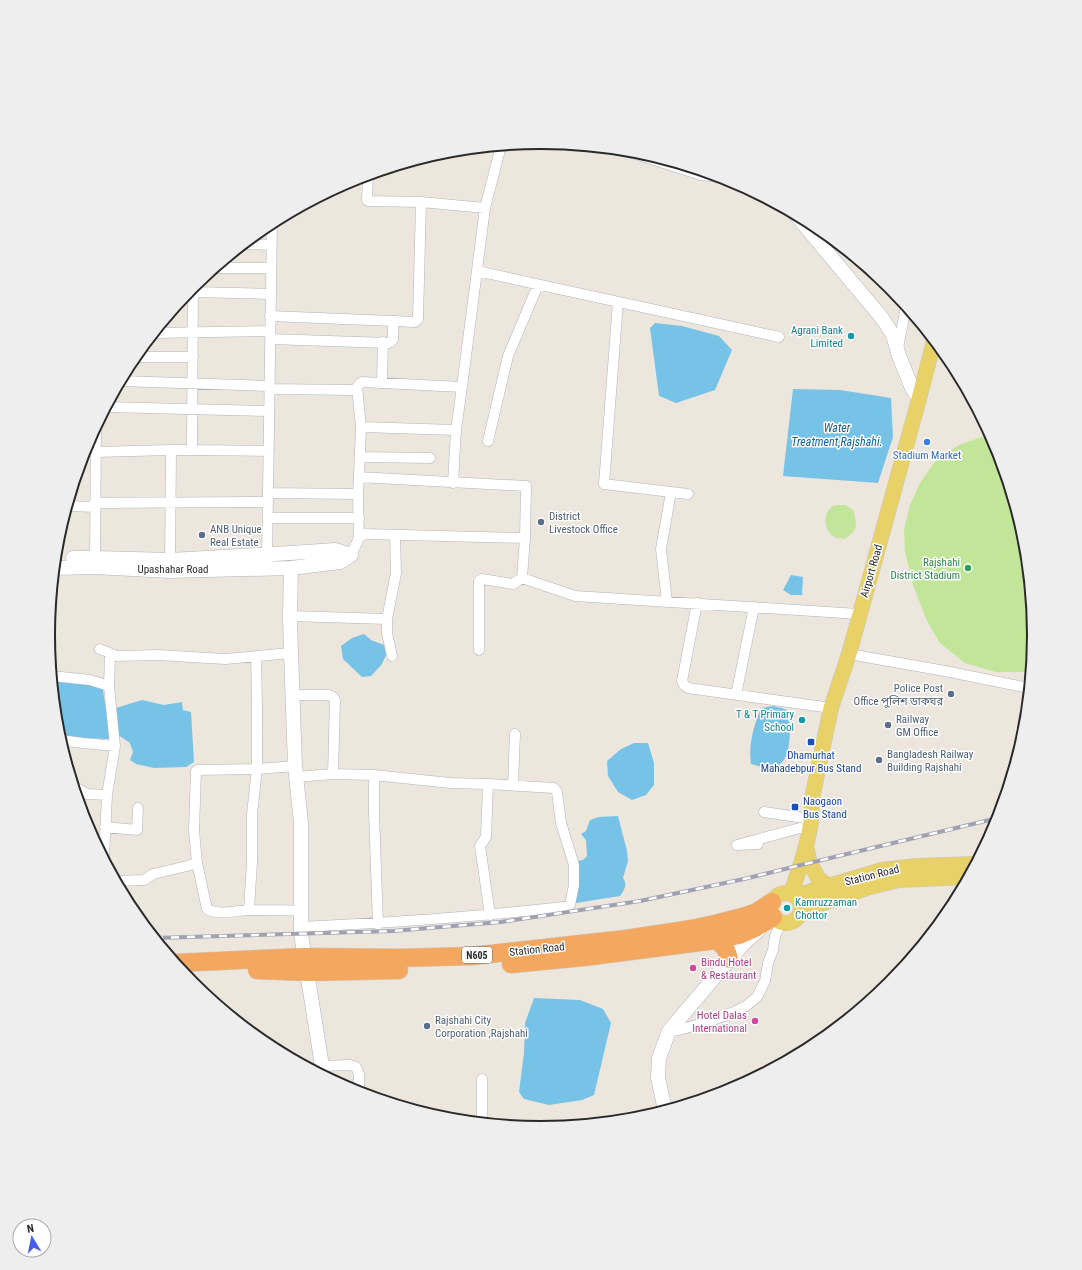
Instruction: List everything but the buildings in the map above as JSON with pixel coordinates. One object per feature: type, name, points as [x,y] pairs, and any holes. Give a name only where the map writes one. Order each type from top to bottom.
[{"type":"highway","name":"Station Road","points":[[183,963],[472,968],[584,957],[716,940],[739,935],[755,928],[783,908]]},
{"type":"highway","name":"Station Road","points":[[192,974],[261,970],[307,964],[399,958],[472,956],[626,939],[692,929],[757,912],[783,908]]},
{"type":"highway","points":[[716,940],[725,947],[729,959]]},
{"type":"main road","name":"Airport Road","points":[[783,908],[806,845],[806,823],[804,809],[811,803],[831,708],[849,654],[932,347]]},
{"type":"main road","name":"Airport Road","points":[[783,908],[797,843],[806,823]]},
{"type":"main road","points":[[806,845],[810,863],[818,878],[828,886]]},
{"type":"main road","name":"Station Road","points":[[783,908],[828,886],[882,870],[917,866],[969,864]]},
{"type":"main road","name":"Station Road","points":[[783,908],[815,906],[870,887],[898,880],[962,877]]},
{"type":"street","points":[[452,482],[456,430],[485,208],[500,151]]},
{"type":"street","points":[[368,181],[368,201],[421,202],[485,208]]},
{"type":"street","points":[[270,316],[415,322],[418,319],[421,202]]},
{"type":"street","points":[[805,227],[882,318],[893,335],[897,350],[912,388],[919,399]]},
{"type":"street","points":[[272,231],[267,561],[291,553],[334,550],[351,555],[359,538],[358,494],[362,427],[357,388]]},
{"type":"street","points":[[252,244],[271,245]]},
{"type":"street","points":[[223,268],[271,268]]},
{"type":"street","points":[[477,271],[779,337]]},
{"type":"street","points":[[488,442],[508,356],[538,285]]},
{"type":"street","points":[[199,289],[271,294]]},
{"type":"street","points":[[192,450],[193,296]]},
{"type":"street","points":[[618,302],[604,484],[688,494]]},
{"type":"street","points":[[897,350],[905,313]]},
{"type":"street","points":[[160,333],[192,332],[270,335],[391,342],[393,339],[393,321]]},
{"type":"street","points":[[382,382],[383,342]]},
{"type":"street","points":[[143,357],[192,357]]},
{"type":"street","points":[[127,381],[353,390],[362,382],[462,387]]},
{"type":"street","points":[[112,407],[269,411]]},
{"type":"street","points":[[362,427],[456,430]]},
{"type":"street","points":[[61,559],[95,562],[95,441]]},
{"type":"street","points":[[95,452],[171,450],[269,451]]},
{"type":"street","points":[[170,565],[171,450]]},
{"type":"street","points":[[360,457],[430,458]]},
{"type":"street","points":[[359,477],[526,486],[526,538],[522,578]]},
{"type":"street","points":[[667,602],[661,549],[671,492]]},
{"type":"street","points":[[73,506],[170,503],[358,494]]},
{"type":"street","points":[[268,518],[359,518]]},
{"type":"street","points":[[359,538],[364,534],[526,538]]},
{"type":"street","points":[[392,656],[387,633],[387,619],[396,573],[395,535]]},
{"type":"street","name":"Upashahar Road","points":[[60,567],[95,562],[170,565],[267,561],[291,568],[340,562],[351,555]]},
{"type":"street","points":[[291,568],[291,653],[296,771],[301,824],[301,927],[321,1068]]},
{"type":"street","points":[[479,650],[479,581],[482,579],[512,584],[522,578],[575,596],[859,614]]},
{"type":"street","points":[[697,604],[682,681],[684,685],[688,688],[831,708]]},
{"type":"street","points":[[736,695],[754,607]]},
{"type":"street","points":[[290,616],[387,619]]},
{"type":"street","points":[[100,649],[117,656],[158,655],[225,659],[291,653]]},
{"type":"street","points":[[104,848],[106,795],[115,746],[110,686],[110,653]]},
{"type":"street","points":[[849,654],[1024,687]]},
{"type":"street","points":[[249,910],[252,862],[252,814],[257,769],[256,656]]},
{"type":"street","points":[[57,677],[90,680],[110,686]]},
{"type":"street","points":[[293,695],[329,695],[335,700],[333,774]]},
{"type":"street","points":[[513,785],[515,734]]},
{"type":"street","points":[[67,741],[115,746]]},
{"type":"street","points":[[301,911],[249,910],[212,912],[207,909],[197,862],[194,831],[197,770],[257,769],[374,775],[450,783],[554,788],[557,792],[560,823],[574,865],[574,884],[570,905],[490,915],[378,924],[301,927]]},
{"type":"street","points":[[374,775],[378,924]]},
{"type":"street","points":[[488,784],[486,837],[480,846],[490,915]]},
{"type":"street","points":[[81,791],[87,794],[106,795]]},
{"type":"street","points":[[105,827],[137,830],[138,808]]},
{"type":"street","points":[[764,812],[806,823]]},
{"type":"street","points":[[758,844],[737,845],[806,823]]},
{"type":"street","points":[[122,881],[144,880],[153,874],[187,866],[197,862]]},
{"type":"street","points":[[664,1105],[658,1078],[659,1058],[674,1031],[729,959],[743,944],[783,908]]},
{"type":"street","points":[[672,1102],[665,1058],[674,1031],[725,980],[748,948],[783,908]]},
{"type":"street","points":[[674,1031],[710,1021],[734,1012],[746,1006],[757,997],[765,981],[768,963],[773,950],[775,936],[783,908]]},
{"type":"street","points":[[323,1070],[350,1065],[356,1067],[359,1074],[359,1085]]},
{"type":"street","points":[[482,1079],[482,1117]]},
{"type":"green space","name":"Rajshahi District Stadium","points":[[984,436],[1001,479],[1010,509],[1018,540],[1026,603],[1027,635],[1026,672],[996,672],[965,663],[940,643],[927,621],[913,585],[905,551],[904,530],[910,505],[920,483],[936,460],[959,445]]},
{"type":"green space","points":[[845,505],[853,510],[856,526],[853,532],[845,539],[837,538],[831,535],[828,531],[826,518],[832,507]]},
{"type":"water","points":[[655,323],[682,326],[719,336],[732,350],[715,390],[676,403],[659,396],[650,328]]},
{"type":"water","name":"Water Treatment,Rajshahi.","points":[[793,389],[840,390],[891,398],[893,437],[878,483],[783,476]]},
{"type":"water","points":[[791,575],[803,577],[802,595],[791,595],[783,590]]},
{"type":"water","points":[[364,634],[371,640],[384,645],[386,655],[382,664],[371,676],[362,677],[343,659],[341,646],[352,638]]},
{"type":"water","points":[[57,681],[94,684],[103,690],[110,739],[66,736]]},
{"type":"water","points":[[142,700],[164,705],[182,702],[183,710],[191,712],[194,762],[186,767],[154,768],[136,764],[130,760],[133,752],[130,743],[117,734],[116,708]]},
{"type":"water","points":[[773,706],[788,711],[790,734],[788,752],[780,764],[773,767],[751,764],[751,742],[758,715],[761,708]]},
{"type":"water","points":[[634,743],[648,743],[654,763],[654,785],[646,795],[632,800],[618,792],[608,776],[607,761],[621,749]]},
{"type":"water","points":[[618,816],[628,861],[623,878],[625,883],[624,890],[620,896],[576,903],[576,861],[583,860],[587,856],[586,840],[581,834],[586,831],[590,820],[599,817]]},
{"type":"water","points":[[534,998],[580,1000],[603,1009],[611,1023],[594,1095],[582,1100],[549,1105],[524,1099],[519,1092],[524,1053],[525,1023]]},
{"type":"railway","points":[[161,938],[393,931],[501,922],[640,901],[744,879],[990,820]]},
{"type":"place","name":"Agrani Bank Limited","points":[[851,336]]},
{"type":"place","name":"Stadium Market","points":[[927,442]]},
{"type":"place","name":"District Livestock Office","points":[[541,522]]},
{"type":"place","name":"ANB Unique Real Estate","points":[[202,535]]},
{"type":"place","name":"Rajshahi District Stadium","points":[[968,568]]},
{"type":"place","name":"Police Post Office পুলিশ ডাকঘর","points":[[951,694]]},
{"type":"place","name":"T & T Primary School","points":[[802,720]]},
{"type":"place","name":"Railway GM Office","points":[[888,725]]},
{"type":"place","name":"Dhamurhat Mahadebpur Bus Stand","points":[[811,742]]},
{"type":"place","name":"Bangladesh Railway Building Rajshahi","points":[[879,760]]},
{"type":"place","name":"Naogaon Bus Stand","points":[[795,807]]},
{"type":"place","name":"Kamruzzaman Chottor","points":[[787,908]]},
{"type":"place","name":"Bindu Hotel & Restaurant","points":[[693,968]]},
{"type":"place","name":"Hotel Dalas International","points":[[755,1021]]},
{"type":"place","name":"Rajshahi City Corporation ,Rajshahi","points":[[427,1026]]}]
